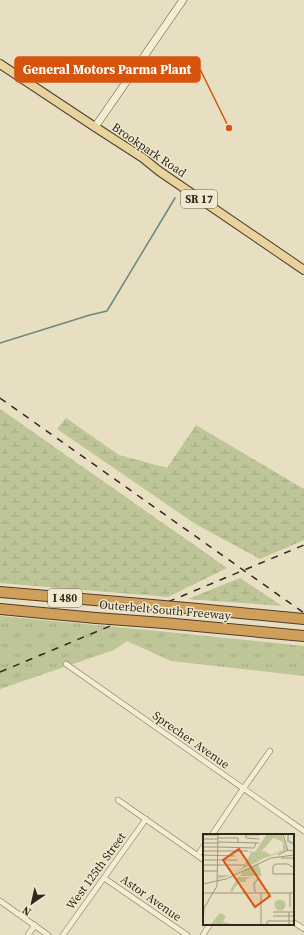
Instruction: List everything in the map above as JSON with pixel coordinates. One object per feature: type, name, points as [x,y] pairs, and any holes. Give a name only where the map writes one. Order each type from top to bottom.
[{"type":"highway","name":"Outerbelt South Freeway","points":[[0,592],[304,619]]},
{"type":"highway","name":"Outerbelt South Freeway","points":[[0,609],[304,636]]},
{"type":"main road","points":[[95,128],[183,0]]},
{"type":"main road","name":"Brookpark Road","points":[[0,64],[95,128],[144,158],[159,171],[304,270]]},
{"type":"street","name":"Sprecher Avenue","points":[[66,664],[304,831]]},
{"type":"street","points":[[213,834],[270,751]]},
{"type":"street","points":[[118,800],[203,859]]},
{"type":"street","name":"West 125th Street","points":[[63,935],[146,819]]},
{"type":"street","points":[[198,855],[203,848]]},
{"type":"street","name":"Astor Avenue","points":[[104,878],[187,935]]},
{"type":"street","points":[[0,901],[48,935]]},
{"type":"street","points":[[294,923],[304,929]]},
{"type":"street","points":[[28,935],[35,925]]},
{"type":"street","points":[[203,935],[209,925]]},
{"type":"green space","points":[[0,409],[227,568],[168,597],[0,583]]},
{"type":"green space","points":[[66,418],[119,455],[167,468],[196,425],[304,488],[304,540],[260,559],[197,525],[57,429]]},
{"type":"green space","points":[[240,578],[282,606],[188,599]]},
{"type":"green space","points":[[0,616],[304,646],[304,676],[171,661],[127,641],[114,650],[0,689]]},
{"type":"waterway","points":[[0,343],[107,311],[175,198]]},
{"type":"railway","points":[[0,398],[304,613]]},
{"type":"railway","points":[[0,672],[304,545]]},
{"type":"place","name":"General Motors Parma Plant","points":[[229,128]]}]
